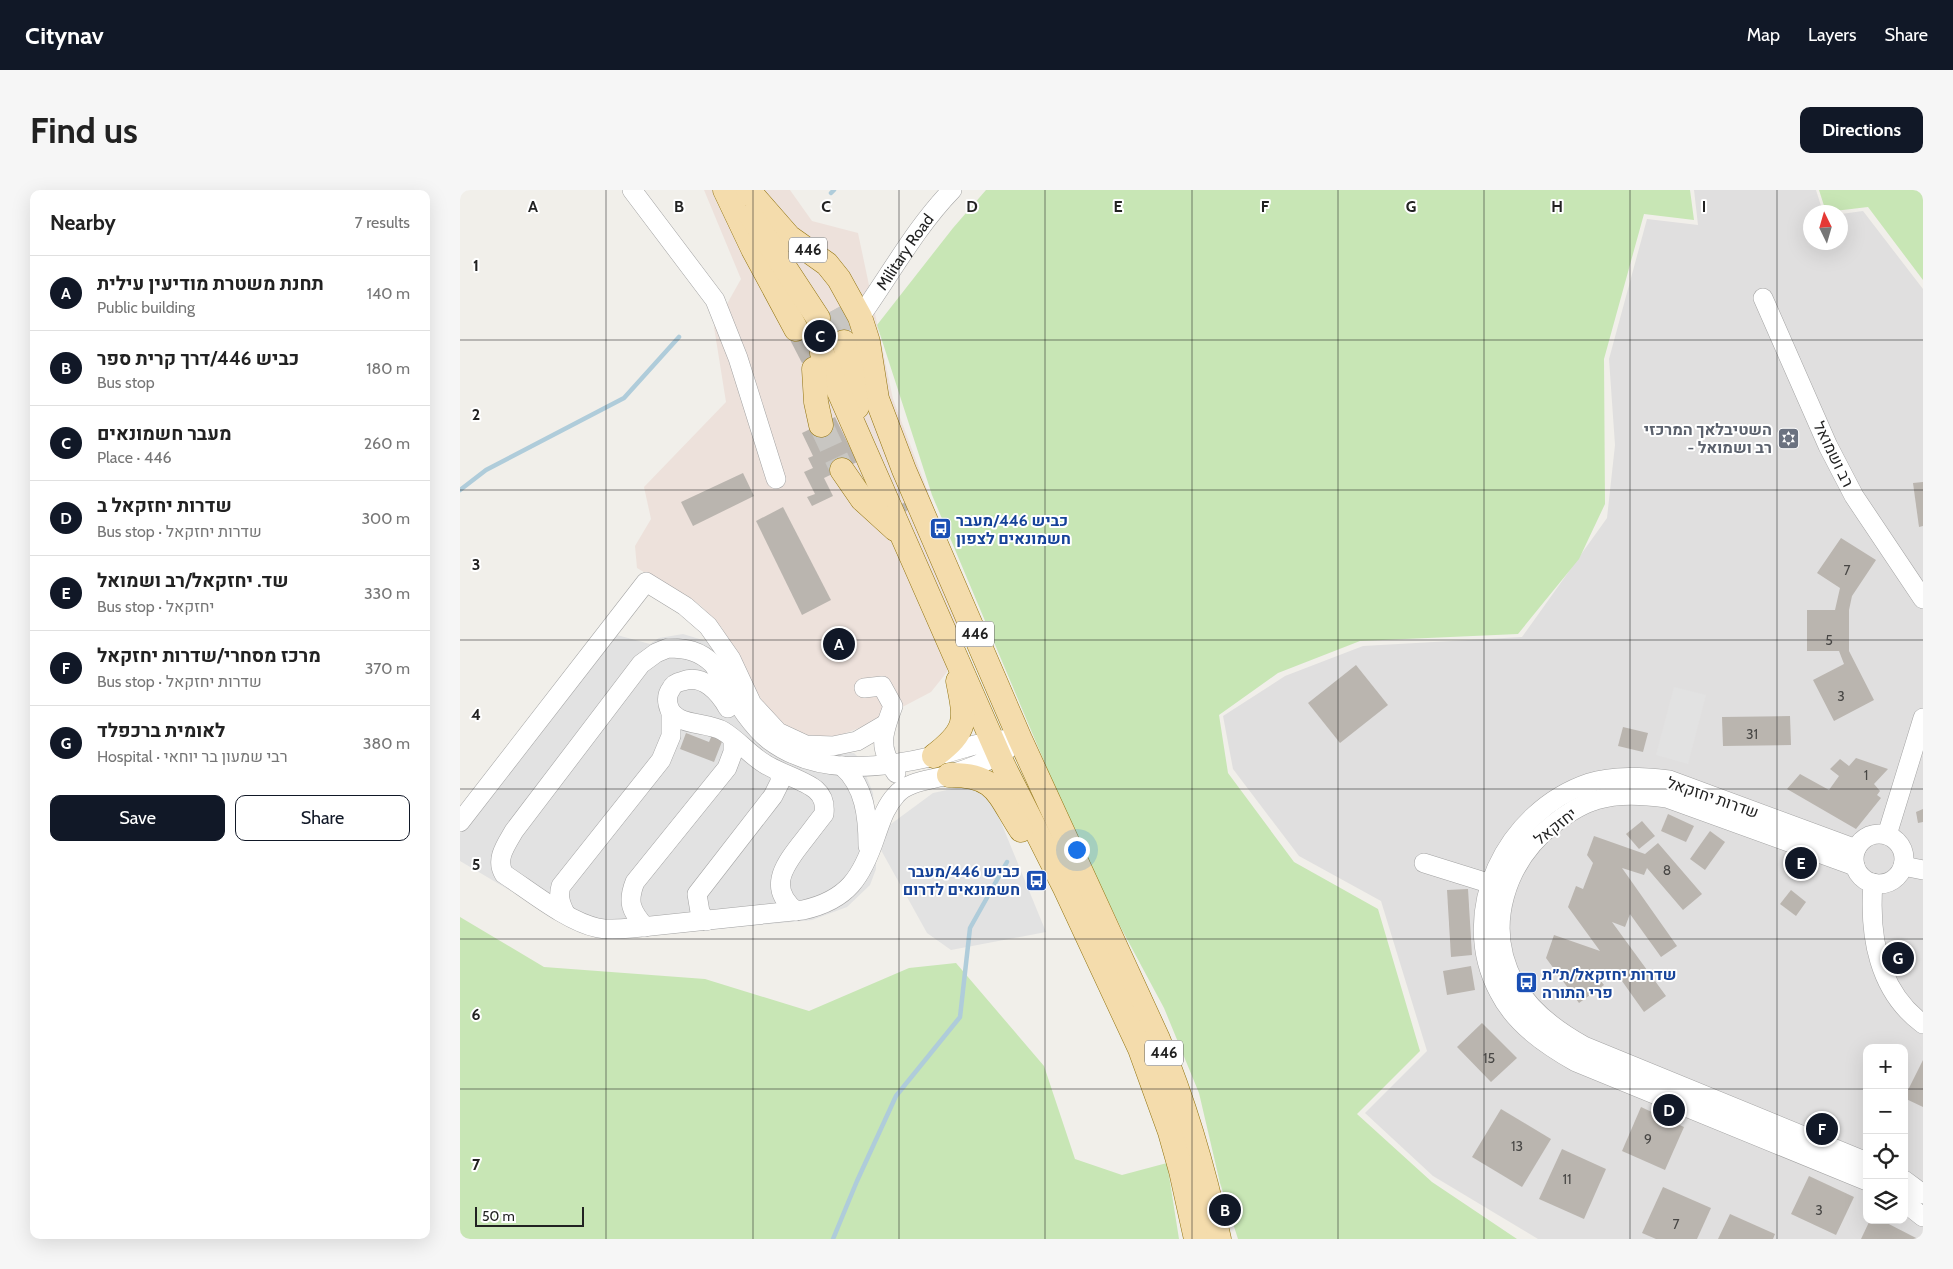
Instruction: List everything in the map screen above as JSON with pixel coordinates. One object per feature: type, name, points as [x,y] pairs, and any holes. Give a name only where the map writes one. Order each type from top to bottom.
[{"type":"main road","name":"446","points":[[725,190],[813,320]]},
{"type":"main road","name":"446","points":[[733,190],[756,234]]},
{"type":"main road","name":"446","points":[[748,190],[789,237],[827,264],[839,279],[860,317],[868,342],[877,398],[890,436],[1020,739],[1158,1039],[1173,1077],[1198,1153],[1219,1239]]},
{"type":"main road","name":"446","points":[[825,354],[857,407],[874,457],[897,513],[904,543]]},
{"type":"main road","name":"446","points":[[825,354],[904,543],[996,748],[1125,1014],[1158,1094],[1181,1171],[1196,1239]]},
{"type":"main road","points":[[820,424],[825,354]]},
{"type":"main road","name":"446","points":[[842,470],[862,499],[904,543]]},
{"type":"main road","points":[[934,756],[952,743],[961,729],[964,711],[951,645]]},
{"type":"main road","points":[[949,775],[968,774],[980,778],[995,788],[1081,921]]},
{"type":"street","points":[[632,190],[715,300],[738,358],[776,479]]},
{"type":"street","name":"Military Road","points":[[860,317],[917,233],[940,202],[952,190]]},
{"type":"street","name":"רב ושמואל","points":[[1763,298],[1828,446],[1854,496],[1923,599]]},
{"type":"street","points":[[460,822],[646,582],[685,606],[708,626],[731,659],[752,704],[778,732],[806,744],[832,746],[857,741],[886,724]]},
{"type":"street","points":[[868,857],[868,831],[865,806],[855,778],[835,766],[787,751],[769,740],[755,726],[713,664],[697,652],[668,648],[656,653],[641,664],[514,831],[503,851],[500,861],[504,874],[565,913],[584,924],[596,928],[610,930],[645,927],[796,911],[817,907],[844,892],[856,880],[868,857],[883,814],[897,793],[906,786],[949,775],[996,748],[1020,739]]},
{"type":"street","points":[[565,913],[560,901],[559,893],[561,886],[661,760],[671,736],[669,693],[672,686],[687,679],[695,679],[715,690],[724,700],[739,726],[762,750],[783,761],[835,766],[890,765],[934,756],[996,748]]},
{"type":"street","points":[[864,688],[882,686],[893,706],[883,732],[883,746],[890,765],[906,786]]},
{"type":"street","points":[[671,712],[676,717],[686,721],[716,728],[724,732],[755,758],[780,773],[815,789],[822,796],[825,806],[824,814],[785,864],[780,875],[780,887],[784,898],[796,911]]},
{"type":"street","points":[[1887,835],[1923,718]]},
{"type":"street","points":[[645,927],[632,910],[631,893],[635,882],[726,768],[733,752],[733,740]]},
{"type":"street","points":[[706,921],[700,912],[697,894],[773,796],[780,782],[780,773]]},
{"type":"street","name":"יחזקאל","points":[[1498,886],[1510,880],[1520,859],[1534,840],[1551,826],[1572,811],[1596,800],[1623,796],[1645,795],[1667,798],[1856,858]]},
{"type":"street","points":[[1872,835],[1887,835],[1898,842],[1904,860],[1903,866],[1896,877],[1891,880],[1879,884],[1873,883],[1862,877],[1856,858],[1860,843],[1872,835]]},
{"type":"street","points":[[1424,863],[1498,886],[1502,946],[1515,984],[1543,1019],[1584,1046],[1747,1122],[1863,1179]]},
{"type":"street","points":[[1903,866],[1923,870]]},
{"type":"street","points":[[1873,883],[1871,907],[1873,936],[1886,982],[1900,1002],[1923,1024]]},
{"type":"street","points":[[1747,1122],[1863,1161]]},
{"type":"street","points":[[1908,1183],[1923,1194]]},
{"type":"street","points":[[1908,1205],[1923,1216]]},
{"type":"shaded area","points":[[704,190],[790,190],[812,221],[858,233],[893,399],[957,569],[987,636],[947,653],[947,672],[931,692],[870,724],[827,740],[800,735],[774,719],[747,677],[722,628],[700,605],[637,568],[635,546],[651,519],[644,487],[726,402],[714,327],[741,279]]},
{"type":"shaded area","points":[[1694,190],[1816,190],[1821,205],[1803,205],[1803,250],[1848,250],[1848,213],[1863,211],[1923,289],[1923,1239],[1538,1239],[1433,1176],[1365,1113],[1427,1051],[1381,901],[1299,856],[1233,769],[1223,716],[1285,676],[1363,646],[1522,637],[1607,518],[1615,445],[1609,359],[1647,219],[1698,225]]},
{"type":"shaded area","points":[[683,634],[706,641],[719,658],[744,700],[822,754],[854,753],[859,758],[873,793],[876,835],[933,793],[966,786],[991,798],[1046,932],[951,950],[927,933],[876,841],[876,869],[870,885],[847,907],[812,920],[624,938],[572,927],[460,861],[460,833],[617,635],[650,644],[659,638]]},
{"type":"shaded area","points":[[1674,687],[1706,695],[1688,764],[1656,755]]},
{"type":"green space","points":[[986,190],[1690,190],[1694,220],[1644,214],[1604,359],[1605,504],[1579,559],[1518,634],[1360,641],[1278,673],[1219,715],[1228,773],[1294,862],[1378,909],[1420,1051],[1357,1114],[1432,1182],[1517,1239],[1238,1239],[1220,1183],[1199,1093],[1164,1008],[1120,926],[1068,818],[932,495],[877,325],[953,228]]},
{"type":"green space","points":[[1819,190],[1923,190],[1923,280],[1868,207],[1848,209],[1848,205],[1824,205]]},
{"type":"green space","points":[[460,917],[544,967],[705,979],[809,1011],[909,968],[956,963],[1044,1066],[1075,1159],[1122,1175],[1167,1163],[1179,1239],[460,1239]]},
{"type":"building","points":[[838,308],[853,337],[802,363],[787,334]]},
{"type":"building","points":[[835,417],[857,462],[824,478],[833,496],[812,506],[807,497],[815,494],[804,472],[813,468],[808,458],[813,456],[802,433]]},
{"type":"building","points":[[743,473],[754,496],[693,526],[681,502]]},
{"type":"building","points":[[1923,482],[1923,526],[1919,527],[1913,483]]},
{"type":"building","points":[[906,502],[910,509],[903,513],[899,505]]},
{"type":"building","points":[[783,507],[831,600],[802,615],[756,521]]},
{"type":"building","points":[[1841,538],[1876,560],[1852,596],[1849,610],[1849,651],[1874,700],[1834,721],[1813,680],[1844,664],[1839,651],[1807,651],[1807,610],[1835,610],[1840,588],[1817,573]]},
{"type":"building","points":[[1356,665],[1388,705],[1340,743],[1308,703]]},
{"type":"building","points":[[1790,716],[1791,745],[1723,746],[1722,717]]},
{"type":"building","points":[[1623,727],[1648,733],[1643,752],[1618,746]]},
{"type":"building","points":[[686,733],[709,742],[712,735],[723,739],[714,762],[680,749]]},
{"type":"building","points":[[1856,758],[1888,769],[1874,784],[1880,791],[1877,795],[1881,798],[1856,829],[1787,789],[1800,774],[1829,790],[1839,776],[1830,769],[1840,759],[1849,766]]},
{"type":"building","points":[[1923,809],[1923,822],[1918,823],[1916,812]]},
{"type":"building","points":[[1668,814],[1694,826],[1686,842],[1661,831]]},
{"type":"building","points":[[1642,821],[1655,836],[1639,849],[1626,834]]},
{"type":"building","points":[[1710,831],[1725,842],[1705,870],[1690,859]]},
{"type":"building","points":[[1594,836],[1645,854],[1658,843],[1702,894],[1683,910],[1647,868],[1644,875],[1622,868],[1677,946],[1661,957],[1630,914],[1625,927],[1612,922],[1666,996],[1644,1012],[1617,974],[1614,982],[1596,975],[1604,985],[1579,1003],[1546,958],[1554,935],[1600,951],[1568,907],[1576,886],[1583,889],[1593,863],[1587,855]]},
{"type":"building","points":[[1468,889],[1472,955],[1451,957],[1447,890]]},
{"type":"building","points":[[1791,890],[1806,902],[1796,916],[1780,904]]},
{"type":"building","points":[[1471,966],[1475,990],[1447,995],[1443,971]]},
{"type":"building","points":[[1482,1023],[1517,1058],[1491,1082],[1457,1047]]},
{"type":"building","points":[[1923,1060],[1923,1107],[1908,1100],[1908,1090]]},
{"type":"building","points":[[1641,1107],[1684,1127],[1665,1170],[1622,1151]]},
{"type":"building","points":[[1501,1109],[1551,1139],[1522,1187],[1472,1157]]},
{"type":"building","points":[[1562,1149],[1606,1169],[1584,1219],[1539,1199]]},
{"type":"building","points":[[1809,1176],[1854,1197],[1836,1235],[1791,1214]]},
{"type":"building","points":[[1663,1187],[1711,1208],[1697,1239],[1656,1239],[1642,1233]]},
{"type":"building","points":[[1730,1214],[1775,1234],[1773,1239],[1718,1239]]},
{"type":"building","points":[[1868,1224],[1889,1224],[1918,1239],[1861,1239]]},
{"type":"waterway","points":[[831,193],[834,190]]},
{"type":"waterway","points":[[460,490],[486,470],[624,398],[679,337]]},
{"type":"waterway","points":[[833,1239],[896,1096],[960,1017],[970,928],[1007,862]]},
{"type":"tunnel","points":[[830,312],[844,342]]},
{"type":"tunnel","points":[[807,323],[822,353]]},
{"type":"tunnel","points":[[821,425],[842,470]]},
{"type":"place","name":"מעבר חשמונאים","points":[[820,336]]},
{"type":"place","name":"השטיבלאך המרכזי - רב ושמואל","points":[[1788,438]]},
{"type":"place","name":"כביש 446/מעבר חשמונאים לצפון","points":[[940,529]]},
{"type":"place","name":"תחנת משטרת מודיעין עילית","points":[[839,644]]},
{"type":"place","name":"שד. יחזקאל/רב ושמואל","points":[[1801,863]]},
{"type":"place","name":"כביש 446/מעבר חשמונאים לדרום","points":[[1036,880]]},
{"type":"place","name":"לאומית ברכפלד","points":[[1898,958]]},
{"type":"place","name":"שדרות יחזקאל/ת״ת פרי התורה","points":[[1526,983]]},
{"type":"place","name":"שדרות יחזקאל ב","points":[[1669,1110]]},
{"type":"place","name":"מרכז מסחרי/שדרות יחזקאל","points":[[1822,1129]]},
{"type":"place","name":"כביש 446/דרך קרית ספר","points":[[1225,1210]]}]
